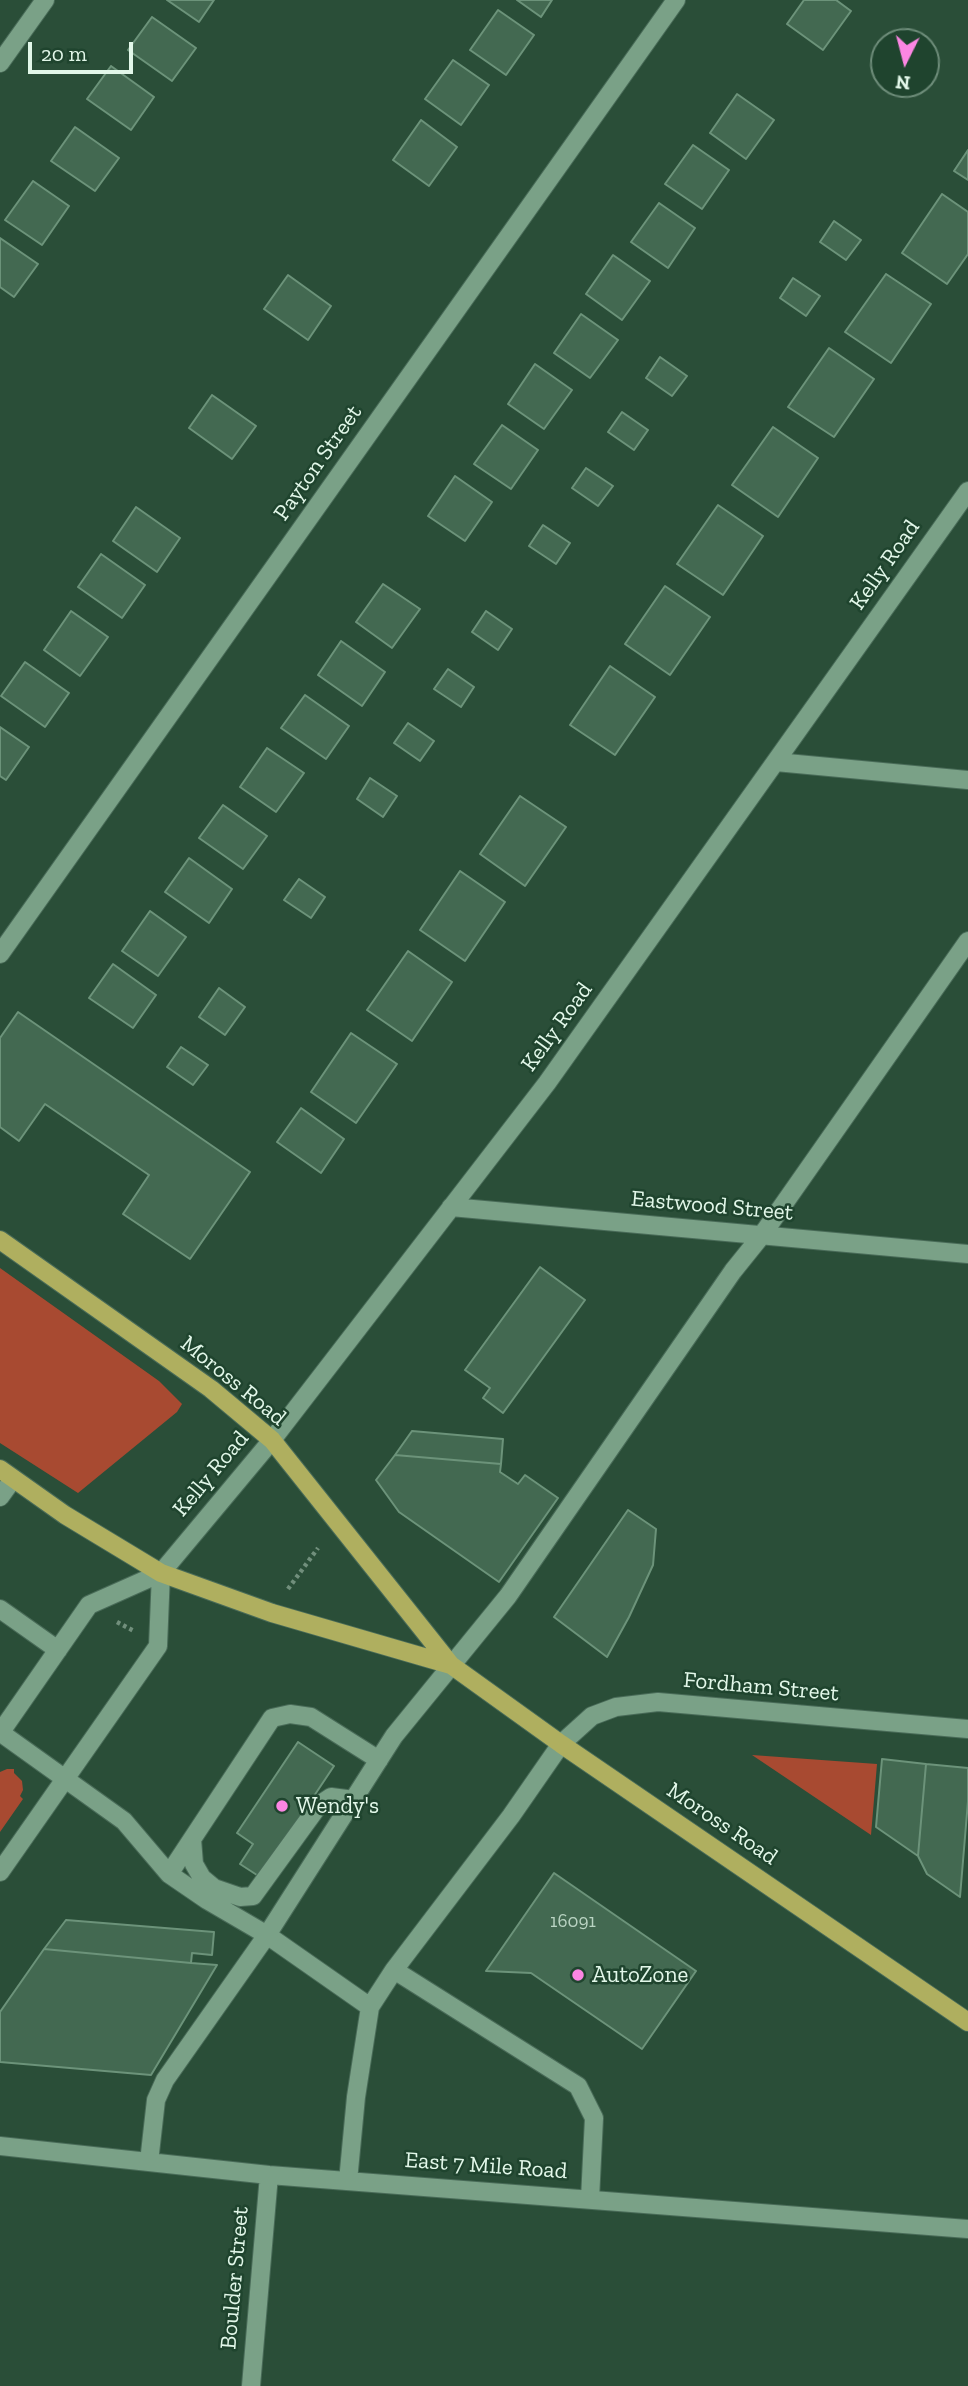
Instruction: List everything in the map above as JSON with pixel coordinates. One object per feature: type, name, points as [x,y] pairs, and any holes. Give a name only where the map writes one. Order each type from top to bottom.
[{"type":"main road","name":"Moross Road","points":[[0,1240],[211,1389],[272,1440],[451,1665],[561,1744],[968,2022]]},
{"type":"main road","name":"Moross Road","points":[[6,1474],[65,1515],[161,1573],[272,1613],[451,1665]]},
{"type":"street","points":[[0,63],[45,0]]},
{"type":"street","name":"Payton Street","points":[[0,954],[676,0]]},
{"type":"street","name":"Kelly Road","points":[[3,1724],[89,1605],[161,1573],[272,1440],[547,1083],[968,491]]},
{"type":"street","points":[[776,762],[968,780]]},
{"type":"street","points":[[149,2162],[156,2101],[164,2080],[267,1936],[394,1736],[508,1596],[733,1271],[762,1235],[968,941]]},
{"type":"street","name":"Eastwood Street","points":[[451,1207],[968,1254]]},
{"type":"street","points":[[0,1497],[6,1474]]},
{"type":"street","points":[[0,1872],[158,1646],[161,1573]]},
{"type":"street","points":[[0,1609],[58,1650]]},
{"type":"street","name":"Fordham Street","points":[[370,2007],[394,1970],[561,1744],[592,1716],[616,1707],[648,1703],[968,1729]]},
{"type":"street","points":[[169,1874],[272,1718],[290,1714],[311,1717],[379,1760]]},
{"type":"street","points":[[3,1724],[65,1779],[124,1821],[169,1874],[267,1936],[370,2007],[356,2097],[348,2180]]},
{"type":"street","points":[[192,1839],[194,1864],[202,1878],[214,1888],[240,1898],[253,1896],[319,1805],[331,1797],[354,1800]]},
{"type":"street","points":[[394,1970],[578,2086],[594,2118],[590,2199]]},
{"type":"street","name":"East 7 Mile Road","points":[[0,2146],[268,2175],[968,2229]]},
{"type":"street","name":"Boulder Street","points":[[251,2386],[268,2175]]},
{"type":"path","points":[[288,1589],[318,1548]]},
{"type":"path","points":[[115,1620],[141,1635]]},
{"type":"shaded area","points":[[0,1268],[159,1381],[182,1404],[177,1412],[78,1493],[0,1443]]},
{"type":"shaded area","points":[[752,1755],[877,1764],[871,1835]]},
{"type":"shaded area","points":[[14,1769],[14,1773],[22,1781],[23,1790],[20,1796],[23,1799],[0,1832],[0,1772]]},
{"type":"building","points":[[167,0],[214,0],[199,22]]},
{"type":"building","points":[[517,0],[552,0],[541,17]]},
{"type":"building","points":[[804,0],[836,0],[851,11],[823,50],[787,24]]},
{"type":"building","points":[[498,10],[534,35],[506,75],[470,50]]},
{"type":"building","points":[[152,17],[196,48],[172,81],[128,50]]},
{"type":"building","points":[[453,60],[489,85],[461,125],[425,99]]},
{"type":"building","points":[[111,66],[154,97],[131,130],[87,99]]},
{"type":"building","points":[[737,94],[774,120],[746,159],[710,133]]},
{"type":"building","points":[[421,120],[457,147],[429,186],[393,160]]},
{"type":"building","points":[[75,127],[119,158],[95,191],[51,161]]},
{"type":"building","points":[[693,145],[729,170],[702,209],[665,184]]},
{"type":"building","points":[[968,150],[968,180],[954,171]]},
{"type":"building","points":[[33,181],[69,206],[42,245],[5,220]]},
{"type":"building","points":[[942,194],[968,212],[968,254],[947,284],[902,253]]},
{"type":"building","points":[[659,203],[695,228],[668,268],[631,242]]},
{"type":"building","points":[[834,221],[861,240],[846,260],[820,242]]},
{"type":"building","points":[[0,238],[38,264],[14,297],[0,287]]},
{"type":"building","points":[[613,255],[650,281],[622,320],[586,294]]},
{"type":"building","points":[[886,274],[931,304],[891,363],[845,332]]},
{"type":"building","points":[[288,275],[331,306],[308,340],[264,309]]},
{"type":"building","points":[[793,278],[820,296],[806,316],[780,298]]},
{"type":"building","points":[[581,314],[618,340],[590,378],[554,353]]},
{"type":"building","points":[[829,348],[874,379],[834,437],[788,407]]},
{"type":"building","points":[[660,357],[687,376],[672,396],[646,378]]},
{"type":"building","points":[[535,364],[572,390],[544,429],[508,404]]},
{"type":"building","points":[[212,395],[256,426],[232,459],[189,428]]},
{"type":"building","points":[[622,412],[648,430],[634,450],[608,432]]},
{"type":"building","points":[[502,425],[538,450],[511,489],[474,464]]},
{"type":"building","points":[[773,427],[818,458],[778,517],[732,485]]},
{"type":"building","points":[[586,468],[613,486],[598,506],[572,488]]},
{"type":"building","points":[[455,476],[492,502],[465,541],[428,516]]},
{"type":"building","points":[[718,505],[763,536],[723,595],[677,564]]},
{"type":"building","points":[[136,507],[180,538],[157,572],[113,541]]},
{"type":"building","points":[[543,525],[570,543],[556,564],[529,546]]},
{"type":"building","points":[[101,554],[145,585],[122,618],[78,587]]},
{"type":"building","points":[[383,584],[420,609],[392,648],[356,622]]},
{"type":"building","points":[[665,586],[710,617],[670,675],[625,644]]},
{"type":"building","points":[[71,611],[108,637],[80,676],[44,650]]},
{"type":"building","points":[[486,611],[512,629],[498,650],[472,632]]},
{"type":"building","points":[[341,641],[385,672],[362,706],[318,675]]},
{"type":"building","points":[[25,662],[69,693],[45,727],[1,696]]},
{"type":"building","points":[[610,666],[655,697],[615,755],[570,725]]},
{"type":"building","points":[[448,669],[474,687],[461,707],[434,689]]},
{"type":"building","points":[[305,695],[349,726],[326,759],[281,728]]},
{"type":"building","points":[[408,723],[434,741],[420,761],[394,743]]},
{"type":"building","points":[[0,727],[29,747],[6,780],[0,776]]},
{"type":"building","points":[[267,748],[304,773],[276,812],[240,787]]},
{"type":"building","points":[[370,778],[397,796],[383,817],[357,799]]},
{"type":"building","points":[[520,796],[566,827],[525,886],[480,854]]},
{"type":"building","points":[[223,805],[267,836],[243,869],[199,838]]},
{"type":"building","points":[[189,858],[232,889],[209,923],[165,892]]},
{"type":"building","points":[[460,871],[505,902],[465,961],[420,930]]},
{"type":"building","points":[[299,879],[325,897],[311,918],[284,900]]},
{"type":"building","points":[[150,911],[186,937],[158,976],[122,951]]},
{"type":"building","points":[[408,951],[452,982],[412,1041],[367,1010]]},
{"type":"building","points":[[113,964],[156,995],[133,1028],[89,998]]},
{"type":"building","points":[[219,988],[245,1007],[225,1035],[199,1017]]},
{"type":"building","points":[[18,1012],[250,1172],[190,1259],[123,1214],[149,1175],[45,1104],[19,1141],[0,1127],[0,1038]]},
{"type":"building","points":[[351,1033],[397,1064],[356,1123],[311,1092]]},
{"type":"building","points":[[181,1047],[208,1065],[193,1085],[167,1067]]},
{"type":"building","points":[[301,1108],[344,1139],[321,1173],[277,1142]]},
{"type":"building","points":[[540,1267],[585,1300],[503,1413],[483,1398],[490,1388],[465,1370]]},
{"type":"building","points":[[412,1431],[503,1439],[501,1464],[395,1455]]},
{"type":"building","points":[[395,1455],[501,1464],[500,1472],[518,1484],[525,1475],[558,1498],[499,1582],[399,1512],[376,1480]]},
{"type":"building","points":[[628,1510],[656,1529],[653,1565],[607,1657],[554,1617]]},
{"type":"building","points":[[298,1742],[334,1766],[260,1877],[240,1864],[253,1844],[237,1833]]},
{"type":"building","points":[[882,1759],[926,1764],[918,1856],[876,1827]]},
{"type":"building","points":[[926,1764],[968,1768],[960,1897],[927,1874],[918,1856]]},
{"type":"building","points":[[554,1873],[696,1971],[642,2049],[531,1973],[486,1971]]},
{"type":"building","points":[[66,1920],[214,1932],[212,1955],[192,1953],[191,1963],[44,1949]]},
{"type":"building","points":[[44,1949],[217,1965],[151,2075],[0,2062],[0,2012]]},
{"type":"place","name":"Wendy's","points":[[282,1806]]},
{"type":"place","name":"AutoZone","points":[[578,1975]]}]
